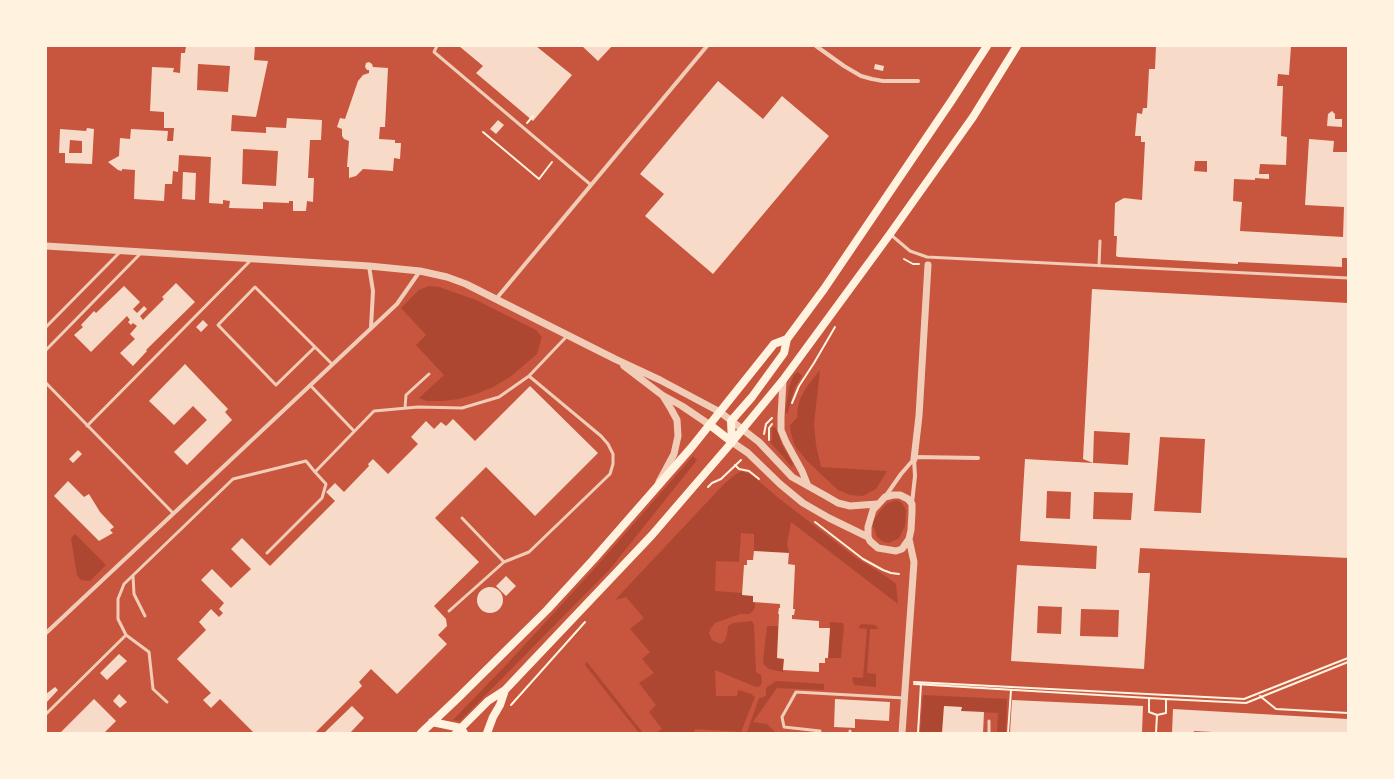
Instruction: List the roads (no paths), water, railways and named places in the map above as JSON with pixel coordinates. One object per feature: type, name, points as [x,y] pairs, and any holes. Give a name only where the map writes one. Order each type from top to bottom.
[{"type":"main road","points":[[732,442],[732,421],[752,397],[784,353],[787,339],[824,289],[987,46]]},
{"type":"main road","points":[[432,722],[460,731],[488,702],[505,690],[652,535],[743,430],[784,380],[890,234],[972,116],[1017,46]]},
{"type":"main road","points":[[421,733],[547,610],[593,560],[710,425],[774,344],[787,339]]},
{"type":"main road","points":[[710,425],[732,442]]},
{"type":"main road","points":[[487,733],[505,690]]},
{"type":"street","points":[[496,299],[707,46]]},
{"type":"street","points":[[816,46],[861,76],[883,81],[918,81]]},
{"type":"street","points":[[46,246],[120,252],[369,266],[420,271],[447,277],[466,284],[568,336],[660,380],[720,412],[759,442],[792,477],[838,503],[850,506],[877,504]]},
{"type":"street","points":[[902,733],[914,562],[909,539],[912,520],[928,265]]},
{"type":"street","points":[[369,266],[373,291],[371,327]]},
{"type":"street","points":[[46,633],[397,304],[420,271]]},
{"type":"street","points":[[615,359],[662,395],[682,406],[710,425]]},
{"type":"street","points":[[784,380],[781,430],[808,486]]},
{"type":"street","points":[[655,487],[674,454],[678,436],[677,420],[662,395]]},
{"type":"street","points":[[732,442],[748,453],[780,484],[803,503],[829,518],[868,537],[870,541],[878,548],[896,551],[902,549],[909,539]]},
{"type":"street","points":[[868,537],[868,526],[873,510],[915,458],[978,458]]},
{"type":"street","points":[[885,497],[900,495],[908,499],[912,504]]},
{"type":"lane","points":[[436,46],[434,52],[591,186]]},
{"type":"lane","points":[[890,234],[910,251],[927,257],[1348,278]]},
{"type":"lane","points":[[1099,266],[1100,241]]},
{"type":"lane","points":[[46,328],[120,252]]},
{"type":"lane","points":[[46,350],[140,253]]},
{"type":"lane","points":[[87,426],[252,259]]},
{"type":"lane","points":[[315,348],[276,385],[218,325],[256,287],[332,364]]},
{"type":"lane","points":[[316,472],[374,411],[418,407],[462,408],[499,397],[529,376],[568,336]]},
{"type":"lane","points":[[405,408],[406,395],[429,374]]},
{"type":"lane","points":[[449,611],[504,562],[529,552],[610,474],[613,464],[613,454],[608,444],[529,376]]},
{"type":"lane","points":[[46,383],[173,513]]},
{"type":"lane","points":[[310,384],[354,431]]},
{"type":"lane","points":[[167,702],[153,689],[149,652],[126,635],[118,619],[118,599],[124,584],[233,479],[306,461],[326,484],[322,498],[268,553]]},
{"type":"lane","points":[[462,518],[504,562]]},
{"type":"lane","points":[[133,576],[134,594],[145,616]]},
{"type":"lane","points":[[46,714],[126,635]]},
{"type":"lane","points":[[820,733],[820,731],[784,727],[782,717],[796,692],[904,698]]},
{"type":"lane","points":[[989,721],[989,733]]}]
